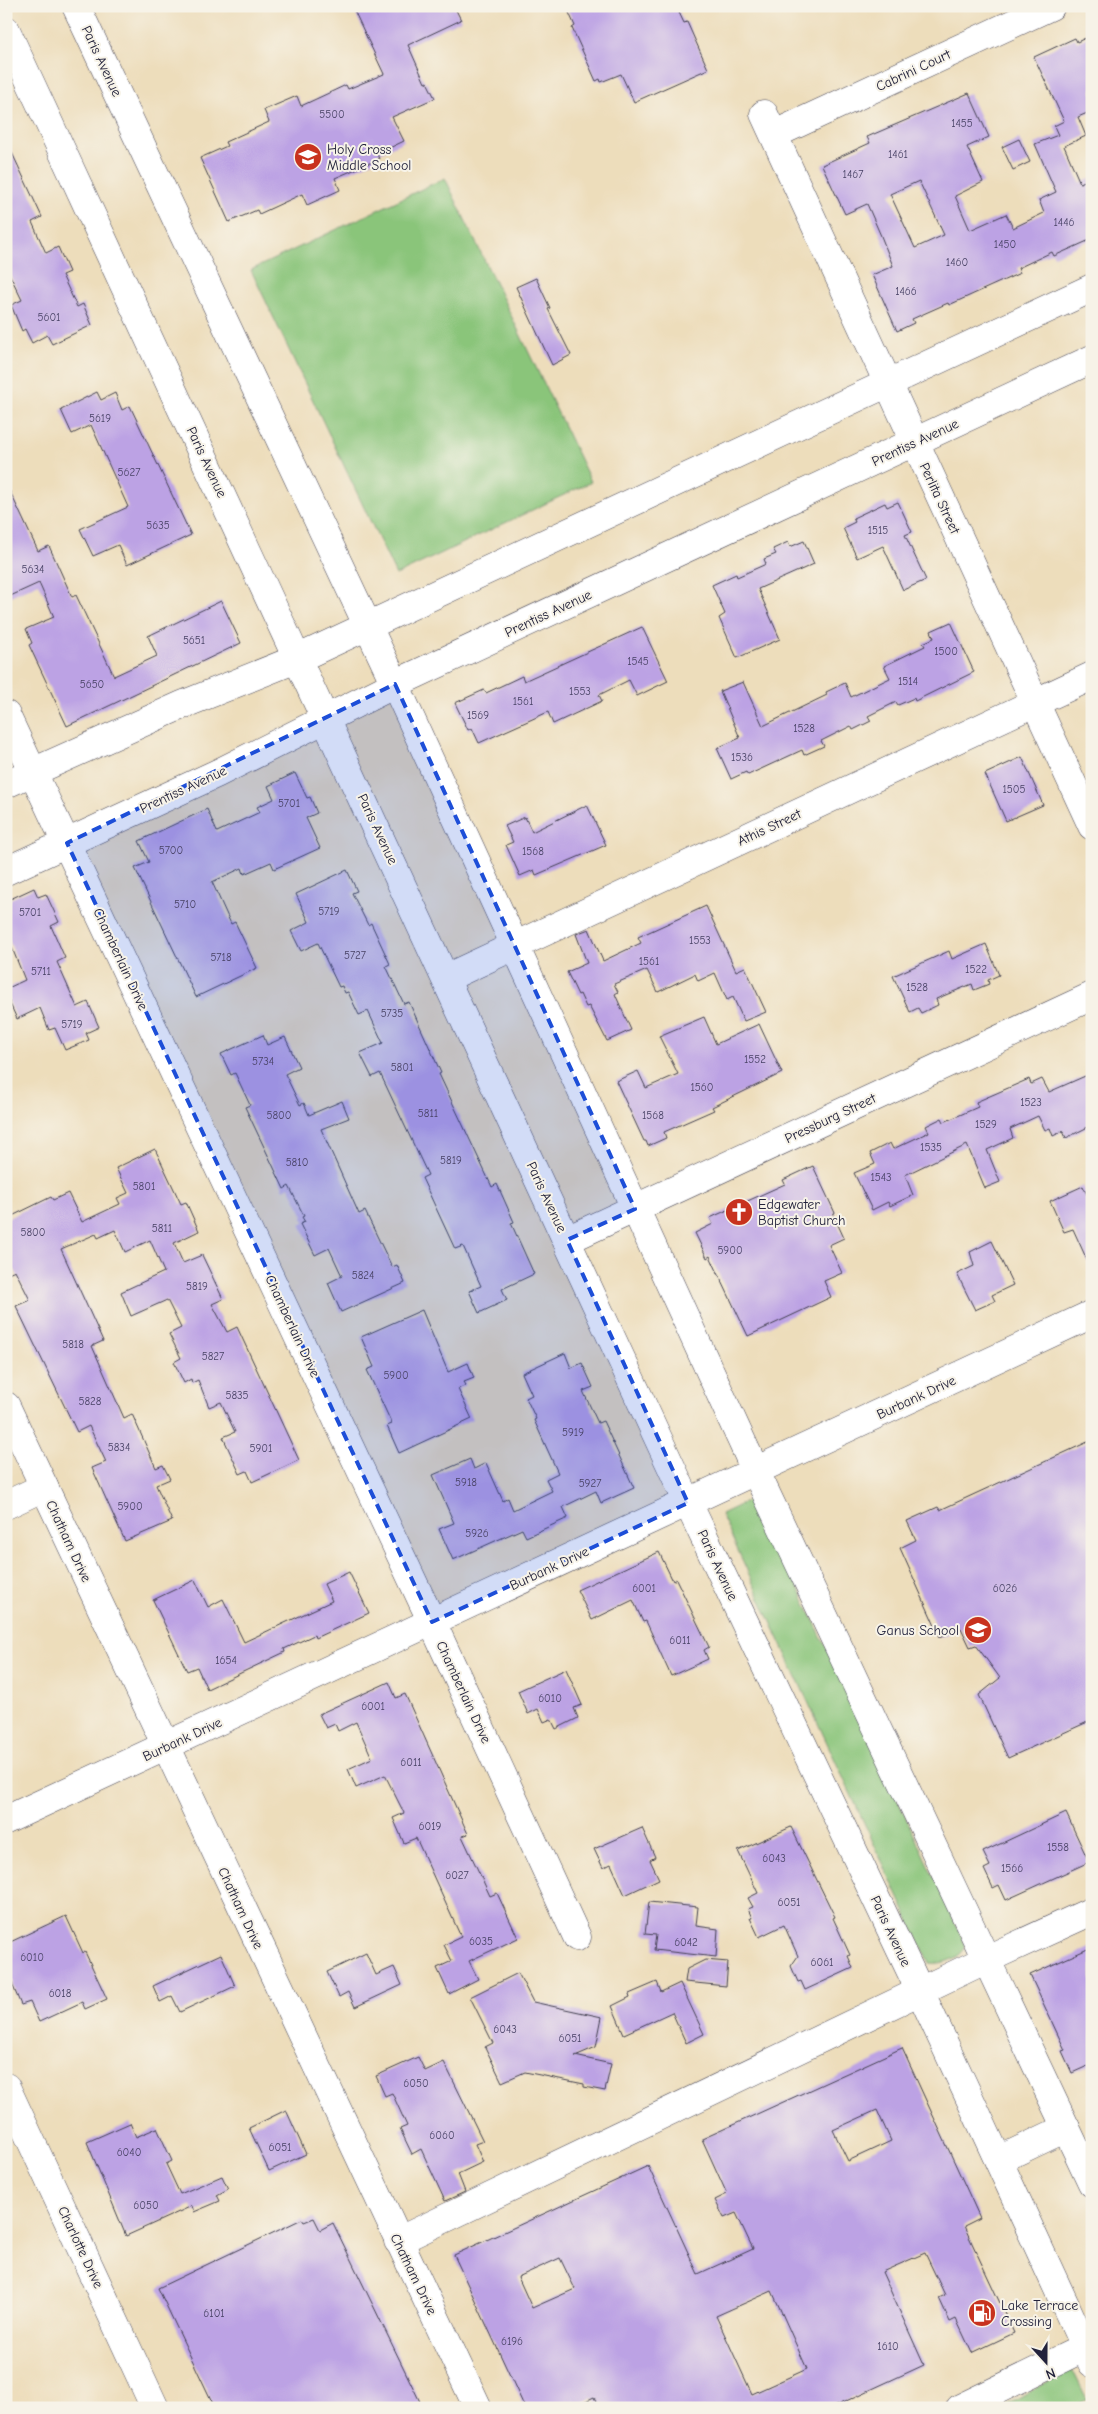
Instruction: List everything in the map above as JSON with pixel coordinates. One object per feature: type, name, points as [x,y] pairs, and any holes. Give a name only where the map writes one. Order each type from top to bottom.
[{"type":"street","name":"Paris Avenue","points":[[76,6],[395,684],[756,1472],[1092,2183]]},
{"type":"street","name":"Cabrini Court","points":[[769,124],[1051,6]]},
{"type":"street","name":"Paris Avenue","points":[[6,30],[299,658],[688,1503],[1089,2351]]},
{"type":"street","name":"Perlita Street","points":[[769,124],[886,383],[1092,826]]},
{"type":"street","points":[[6,784],[182,705],[299,658],[1092,288]]},
{"type":"street","name":"Prentiss Avenue","points":[[6,871],[218,773],[326,717],[395,684],[1092,360]]},
{"type":"street","name":"Athis Street","points":[[446,978],[1092,676]]},
{"type":"street","name":"Chamberlain Drive","points":[[6,715],[432,1622],[577,1937]]},
{"type":"street","name":"Pressburg Street","points":[[567,1240],[1092,996]]},
{"type":"street","name":"Burbank Drive","points":[[6,1820],[1092,1314]]},
{"type":"street","name":"Chatham Drive","points":[[6,1406],[478,2408]]},
{"type":"street","points":[[6,1505],[44,1487]]},
{"type":"street","points":[[398,2241],[985,1960],[1092,1911]]},
{"type":"street","name":"Charlotte Drive","points":[[6,2087],[155,2408]]},
{"type":"street","points":[[999,2160],[1066,2128]]},
{"type":"street","points":[[960,2408],[1089,2351]]},
{"type":"highlighted area","points":[[395,684],[635,1209],[567,1240],[688,1503],[432,1622],[67,843]]},
{"type":"green space","points":[[445,178],[591,482],[396,575],[251,270]]},
{"type":"green space","points":[[756,1497],[966,1946],[955,1958],[939,1963],[929,1963],[721,1514]]},
{"type":"green space","points":[[1071,2368],[1087,2400],[1073,2408],[1003,2408]]},
{"type":"building","points":[[352,6],[454,6],[461,20],[408,45],[425,83],[427,82],[435,98],[392,117],[404,141],[377,154],[379,159],[335,178],[340,190],[307,205],[302,194],[259,214],[257,210],[229,222],[200,158],[227,146],[225,142],[269,122],[264,110],[297,96],[301,106],[346,85],[348,89],[384,74]]},
{"type":"building","points":[[566,6],[676,6],[684,23],[687,22],[708,69],[634,102],[621,74],[601,82],[600,79],[596,81],[572,28],[575,26]]},
{"type":"building","points":[[1092,35],[1092,111],[1078,117],[1086,136],[1064,146],[1080,183],[1092,178],[1092,239],[1054,256],[1052,252],[1018,268],[1020,273],[949,305],[948,303],[912,319],[914,323],[897,331],[872,275],[893,266],[867,204],[845,214],[822,165],[870,143],[867,137],[969,93],[989,137],[967,147],[983,182],[955,196],[970,230],[1006,214],[1013,228],[1044,213],[1039,200],[1056,192],[1035,144],[1058,135],[1054,126],[1064,121],[1034,57],[1075,38],[1077,42]],"holes":[[[919,181],[944,235],[915,248],[890,194]]]},
{"type":"building","points":[[1019,139],[1030,162],[1013,170],[1002,147]]},
{"type":"building","points":[[6,140],[42,217],[32,222],[46,253],[58,247],[69,272],[62,275],[77,307],[83,304],[92,325],[52,344],[47,335],[32,343],[25,329],[22,331],[11,305],[22,300],[6,267]]},
{"type":"building","points":[[536,278],[550,308],[548,309],[571,355],[552,365],[516,287]]},
{"type":"building","points":[[97,392],[101,400],[115,393],[122,410],[130,406],[191,535],[127,565],[118,545],[93,556],[80,529],[128,507],[91,425],[72,434],[61,410]]},
{"type":"building","points":[[6,483],[38,551],[49,546],[72,597],[76,595],[114,676],[157,656],[148,636],[221,601],[241,643],[67,726],[29,645],[32,643],[26,629],[54,617],[39,583],[6,598]]},
{"type":"building","points":[[898,502],[912,532],[905,535],[926,580],[903,590],[883,546],[857,558],[843,528],[855,522],[853,518],[885,503],[887,507]]},
{"type":"building","points":[[804,541],[814,564],[758,589],[780,639],[737,658],[719,618],[725,614],[712,585],[736,574],[737,577],[766,564],[764,559],[776,554],[773,549],[788,542],[790,547]]},
{"type":"building","points":[[951,622],[974,672],[915,701],[914,698],[898,705],[896,702],[868,716],[871,721],[853,730],[851,726],[821,741],[824,746],[804,755],[802,750],[748,775],[746,772],[731,779],[717,748],[740,738],[720,691],[743,682],[763,726],[827,695],[826,692],[845,683],[851,697],[890,678],[884,666],[925,646],[923,643],[934,638],[931,631]]},
{"type":"building","points":[[642,627],[668,681],[637,696],[629,680],[599,695],[602,701],[553,724],[548,712],[479,743],[472,728],[468,730],[455,703],[484,690],[486,693],[522,676],[524,681]]},
{"type":"building","points":[[1022,757],[1043,805],[1006,821],[985,774]]},
{"type":"building","points":[[295,773],[307,798],[310,797],[317,813],[306,818],[320,848],[274,869],[271,862],[244,874],[242,868],[212,882],[231,924],[235,922],[257,968],[196,997],[135,868],[149,862],[139,841],[207,809],[217,832],[260,812],[257,807],[274,799],[268,786]]},
{"type":"building","points":[[587,805],[606,845],[536,875],[534,870],[520,876],[506,845],[513,842],[505,826],[525,817],[532,832]]},
{"type":"building","points":[[347,870],[357,891],[352,893],[368,925],[371,923],[390,964],[386,966],[404,1004],[409,1002],[441,1073],[439,1074],[492,1187],[497,1184],[514,1222],[511,1223],[534,1274],[502,1289],[507,1300],[479,1313],[469,1291],[481,1286],[463,1246],[455,1249],[422,1178],[428,1175],[380,1073],[372,1077],[360,1053],[383,1043],[368,1011],[359,1015],[348,992],[345,993],[342,986],[339,987],[318,943],[301,951],[291,931],[309,922],[296,894]]},
{"type":"building","points":[[34,888],[38,897],[46,894],[59,922],[51,926],[65,958],[57,962],[77,1007],[88,1002],[99,1027],[86,1033],[89,1040],[65,1050],[55,1028],[49,1030],[40,1008],[17,1019],[6,995],[6,989],[25,980],[6,933],[6,901]]},
{"type":"building","points":[[706,906],[736,971],[745,967],[766,1012],[744,1021],[733,997],[727,1000],[715,973],[698,981],[695,974],[658,992],[647,970],[614,984],[618,992],[615,994],[631,1030],[607,1041],[589,1006],[586,1007],[580,994],[578,995],[567,972],[587,963],[576,934],[589,929],[603,961],[641,943],[638,937]]},
{"type":"building","points":[[986,944],[999,975],[988,980],[989,984],[974,990],[972,984],[936,999],[938,1005],[921,1013],[918,1008],[910,1012],[893,976],[949,951],[952,959]]},
{"type":"building","points":[[704,1017],[716,1044],[759,1024],[782,1073],[712,1107],[714,1110],[664,1132],[666,1138],[648,1146],[616,1081],[638,1071],[646,1088],[678,1074],[659,1036]]},
{"type":"building","points":[[263,1035],[267,1045],[285,1037],[299,1067],[285,1074],[300,1105],[304,1103],[309,1115],[342,1101],[349,1118],[321,1129],[359,1214],[365,1211],[392,1267],[397,1265],[405,1283],[341,1312],[328,1283],[342,1276],[329,1248],[315,1255],[300,1224],[305,1222],[302,1217],[304,1216],[289,1186],[284,1189],[245,1107],[250,1105],[235,1073],[231,1075],[221,1054]]},
{"type":"building","points":[[1092,1073],[1092,1125],[1066,1138],[1063,1131],[1053,1136],[1050,1128],[1045,1130],[1038,1116],[1010,1129],[1013,1138],[987,1150],[1000,1182],[985,1188],[967,1145],[905,1175],[913,1195],[890,1206],[888,1202],[872,1210],[854,1173],[875,1164],[870,1153],[890,1143],[893,1149],[929,1132],[926,1126],[942,1118],[944,1122],[978,1107],[976,1102],[1029,1079],[1031,1084],[1042,1079],[1049,1092]]},
{"type":"building","points":[[155,1149],[181,1204],[186,1202],[199,1231],[174,1243],[183,1263],[202,1255],[223,1299],[212,1304],[227,1332],[237,1327],[299,1460],[252,1482],[247,1471],[240,1474],[223,1437],[235,1432],[221,1402],[209,1407],[198,1380],[192,1383],[191,1379],[184,1383],[174,1362],[181,1358],[169,1334],[181,1328],[167,1300],[131,1316],[121,1292],[164,1272],[150,1240],[125,1252],[115,1230],[98,1238],[96,1234],[61,1249],[103,1341],[92,1346],[124,1418],[132,1414],[156,1468],[163,1465],[170,1479],[156,1485],[172,1521],[125,1541],[92,1468],[106,1462],[89,1426],[77,1432],[16,1306],[30,1300],[15,1270],[6,1274],[6,1219],[51,1197],[53,1200],[68,1193],[82,1222],[120,1204],[117,1198],[128,1193],[116,1168]]},
{"type":"building","points":[[813,1166],[835,1213],[833,1214],[844,1238],[829,1245],[842,1273],[824,1281],[831,1297],[748,1336],[710,1256],[707,1258],[695,1233],[713,1224],[710,1218],[785,1184],[783,1180]]},
{"type":"building","points":[[1083,1186],[1092,1205],[1092,1271],[1073,1229],[1064,1232],[1050,1201]]},
{"type":"building","points":[[992,1241],[1013,1285],[992,1295],[995,1301],[975,1310],[957,1274],[974,1266],[970,1252]]},
{"type":"building","points":[[422,1310],[448,1372],[468,1363],[474,1378],[464,1382],[466,1385],[458,1389],[472,1419],[399,1453],[387,1426],[392,1424],[367,1370],[374,1367],[361,1337]]},
{"type":"building","points":[[565,1353],[571,1368],[582,1363],[593,1387],[583,1391],[598,1423],[603,1421],[634,1488],[601,1503],[596,1491],[563,1507],[568,1518],[526,1537],[522,1529],[453,1560],[439,1529],[454,1523],[433,1475],[470,1459],[474,1469],[486,1463],[503,1501],[508,1498],[513,1510],[552,1491],[546,1479],[558,1473],[526,1398],[532,1395],[522,1373]]},
{"type":"building","points":[[1092,1440],[1092,1720],[1008,1758],[979,1695],[1000,1678],[976,1645],[970,1647],[961,1628],[940,1637],[900,1548],[916,1540],[907,1521],[938,1507],[940,1510]]},
{"type":"building","points":[[659,1552],[673,1581],[676,1579],[709,1647],[704,1650],[708,1659],[671,1676],[646,1621],[643,1622],[633,1600],[592,1620],[577,1590]]},
{"type":"building","points":[[349,1572],[369,1613],[315,1638],[314,1635],[284,1649],[285,1652],[207,1689],[197,1667],[187,1671],[153,1600],[195,1580],[208,1607],[223,1599],[244,1642],[332,1601],[324,1584]]},
{"type":"building","points":[[566,1669],[582,1705],[574,1708],[578,1718],[556,1729],[551,1719],[544,1722],[538,1709],[528,1714],[518,1691]]},
{"type":"building","points":[[389,1682],[396,1698],[405,1694],[468,1834],[462,1836],[490,1896],[497,1893],[518,1938],[469,1961],[478,1979],[449,1994],[437,1968],[452,1961],[444,1945],[461,1937],[416,1838],[404,1843],[393,1818],[404,1813],[385,1775],[356,1788],[348,1769],[372,1758],[356,1722],[338,1731],[335,1724],[326,1728],[319,1714]]},
{"type":"building","points":[[1066,1813],[1089,1862],[1006,1900],[999,1885],[993,1888],[984,1869],[990,1866],[983,1852]]},
{"type":"building","points":[[791,1827],[835,1917],[833,1918],[850,1955],[848,1956],[853,1968],[805,1990],[801,1981],[798,1982],[791,1966],[798,1956],[784,1925],[759,1937],[748,1909],[753,1907],[748,1898],[758,1893],[738,1851]]},
{"type":"building","points":[[642,1828],[655,1857],[650,1860],[659,1879],[625,1895],[611,1864],[603,1868],[594,1849]]},
{"type":"building","points":[[649,1902],[698,1907],[696,1926],[718,1929],[716,1957],[654,1950],[656,1935],[645,1934]]},
{"type":"building","points":[[66,1916],[107,1999],[85,2009],[82,2002],[39,2022],[30,2002],[21,2005],[12,1984],[6,1968],[6,1944]]},
{"type":"building","points":[[1092,1947],[1092,2064],[1072,2073],[1062,2051],[1065,2050],[1030,1975]]},
{"type":"building","points":[[366,1953],[376,1975],[394,1967],[402,1985],[355,2007],[348,1992],[339,1997],[327,1972]]},
{"type":"building","points":[[221,1954],[235,1986],[180,2012],[172,1996],[160,2002],[153,1986]]},
{"type":"building","points":[[705,1960],[728,1962],[726,1986],[685,1982],[687,1969]]},
{"type":"building","points":[[518,1973],[533,2002],[602,2017],[596,2047],[575,2056],[611,2064],[605,2091],[584,2087],[584,2084],[525,2072],[502,2082],[485,2047],[493,2043],[470,1997]]},
{"type":"building","points":[[657,1982],[661,1992],[680,1983],[704,2034],[686,2043],[672,2012],[624,2034],[612,2006],[630,1997],[629,1994]]},
{"type":"building","points":[[902,2048],[980,2218],[964,2226],[1014,2333],[972,2353],[956,2319],[950,2322],[939,2298],[945,2295],[925,2253],[882,2272],[924,2365],[831,2408],[599,2408],[594,2397],[571,2408],[525,2408],[454,2255],[648,2166],[698,2274],[753,2249],[736,2213],[724,2218],[715,2200],[727,2194],[702,2139]],"holes":[[[877,2110],[891,2141],[848,2161],[833,2130]],[[560,2258],[575,2289],[532,2308],[518,2277]],[[772,2291],[807,2369],[752,2394],[716,2316]]]},
{"type":"building","points":[[418,2057],[425,2071],[444,2062],[483,2141],[475,2144],[483,2162],[458,2174],[465,2192],[445,2201],[421,2149],[412,2154],[400,2129],[407,2126],[392,2093],[385,2096],[376,2076]]},
{"type":"building","points":[[286,2110],[306,2154],[269,2171],[249,2128]]},
{"type":"building","points":[[130,2123],[136,2137],[157,2128],[172,2161],[166,2164],[180,2194],[222,2176],[228,2189],[217,2195],[220,2201],[194,2212],[192,2206],[126,2236],[87,2142]]},
{"type":"building","points":[[314,2218],[320,2230],[333,2223],[423,2408],[215,2408],[158,2288],[302,2219],[304,2222]]},
{"type":"place","name":"Holy Cross Middle School","points":[[308,157]]},
{"type":"place","name":"Edgewater Baptist Church","points":[[739,1212]]},
{"type":"place","name":"Ganus School","points":[[978,1630]]},
{"type":"place","name":"Lake Terrace Crossing","points":[[982,2313]]}]
